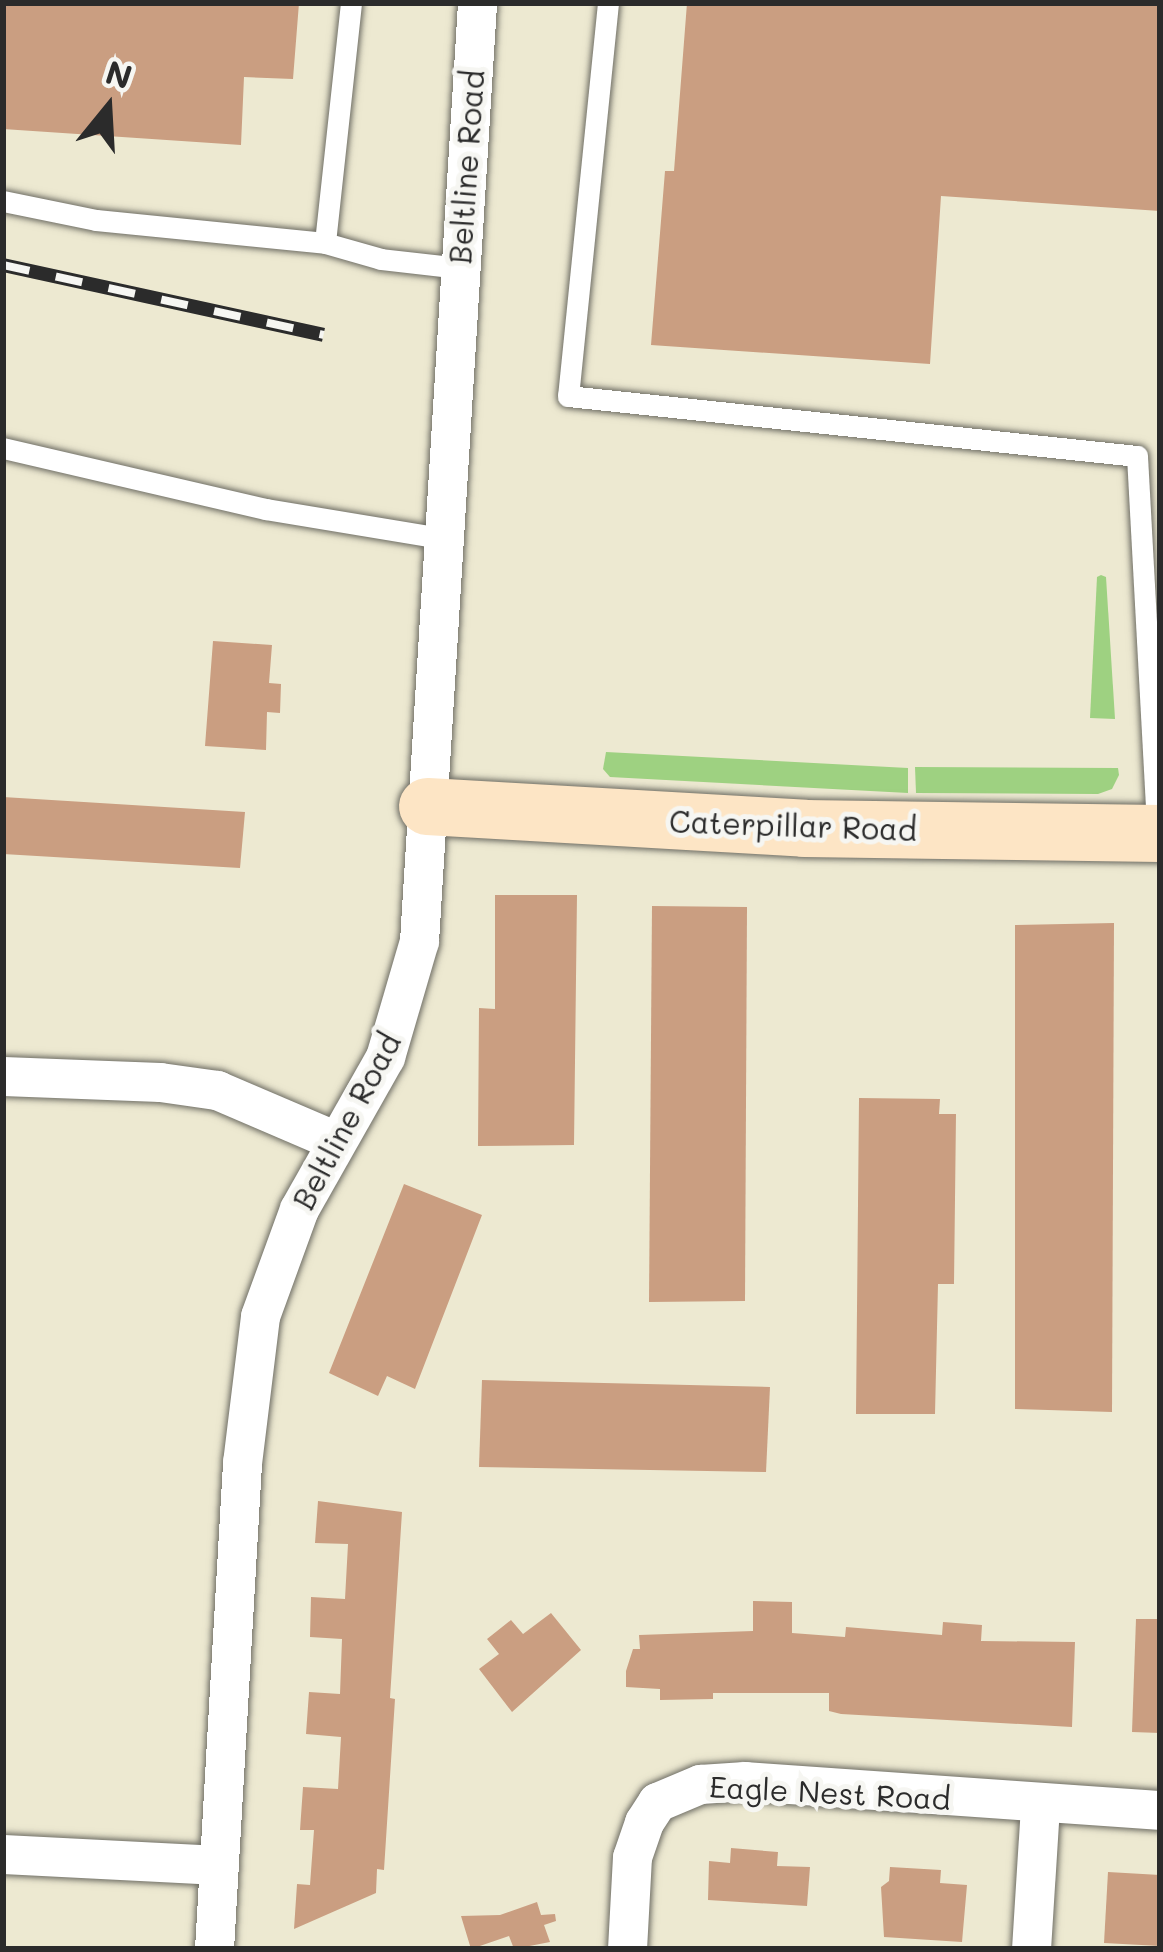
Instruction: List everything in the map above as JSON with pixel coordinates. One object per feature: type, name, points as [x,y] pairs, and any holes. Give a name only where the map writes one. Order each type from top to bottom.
[{"type":"street","name":"Beltline Road","points":[[214,1949],[250,1373],[279,1256],[336,1141],[385,1057],[419,941],[430,839],[427,806],[442,538],[477,3]]},
{"type":"street","name":"Caterpillar Road","points":[[427,806],[804,828],[1158,833]]},
{"type":"street","points":[[3,1076],[217,1090],[336,1141]]},
{"type":"street","name":"Eagle Nest Road","points":[[627,1949],[636,1842],[657,1802],[688,1788],[745,1781],[1160,1810]]},
{"type":"street","points":[[1031,1949],[1040,1804]]},
{"type":"street","points":[[3,1854],[219,1865]]},
{"type":"lane","points":[[326,243],[351,3]]},
{"type":"lane","points":[[608,3],[568,396],[1137,456],[1158,833]]},
{"type":"lane","points":[[3,202],[96,220],[326,243],[381,259],[460,268]]},
{"type":"lane","points":[[3,448],[266,508],[442,538]]},
{"type":"green space","points":[[1097,577],[1106,577],[1115,719],[1090,718]]},
{"type":"green space","points":[[606,752],[908,768],[908,793],[610,777],[603,769]]},
{"type":"green space","points":[[915,767],[1118,768],[1119,775],[1112,789],[1098,794],[916,793]]},
{"type":"building","points":[[3,3],[299,3],[293,79],[244,77],[241,145],[3,129]]},
{"type":"building","points":[[687,3],[1160,3],[1160,211],[941,196],[930,364],[651,345],[665,171],[674,171]]},
{"type":"building","points":[[213,641],[272,645],[269,683],[281,684],[280,713],[267,712],[266,750],[205,746]]},
{"type":"building","points":[[3,797],[245,812],[240,868],[3,854]]},
{"type":"building","points":[[495,895],[577,895],[574,1145],[478,1146],[479,1008],[495,1009]]},
{"type":"building","points":[[652,906],[747,907],[745,1301],[649,1302]]},
{"type":"building","points":[[1114,923],[1112,1412],[1015,1409],[1015,925]]},
{"type":"building","points":[[859,1098],[940,1099],[939,1114],[956,1114],[954,1284],[938,1284],[935,1414],[856,1414]]},
{"type":"building","points":[[404,1184],[482,1215],[415,1389],[387,1376],[378,1396],[329,1373]]},
{"type":"building","points":[[482,1380],[770,1387],[766,1472],[479,1467]]},
{"type":"building","points":[[318,1501],[402,1512],[390,1698],[395,1699],[384,1870],[377,1869],[376,1893],[294,1929],[297,1884],[310,1885],[314,1830],[300,1830],[303,1787],[338,1789],[341,1737],[306,1734],[309,1692],[340,1694],[342,1639],[310,1637],[311,1597],[345,1599],[348,1544],[315,1543]]},
{"type":"building","points":[[753,1601],[792,1602],[792,1633],[845,1637],[846,1627],[942,1635],[943,1622],[982,1625],[981,1641],[1075,1642],[1072,1727],[841,1714],[829,1711],[829,1693],[713,1693],[713,1699],[660,1700],[660,1689],[626,1687],[633,1649],[640,1649],[639,1635],[753,1631]]},
{"type":"building","points":[[551,1613],[581,1650],[512,1712],[479,1669],[499,1654],[487,1639],[511,1620],[523,1634]]},
{"type":"building","points":[[1136,1619],[1160,1619],[1160,1733],[1132,1732]]},
{"type":"building","points":[[731,1848],[778,1852],[777,1866],[810,1867],[807,1906],[708,1900],[709,1861],[730,1863]]},
{"type":"building","points":[[890,1867],[941,1870],[940,1883],[967,1885],[962,1942],[884,1937],[881,1887],[889,1881]]},
{"type":"building","points":[[1108,1872],[1160,1875],[1160,1946],[1104,1943]]},
{"type":"building","points":[[537,1902],[541,1915],[555,1914],[556,1921],[544,1925],[550,1942],[514,1949],[509,1936],[471,1949],[461,1916],[500,1915]]},
{"type":"railway","points":[[3,265],[323,335]]}]
